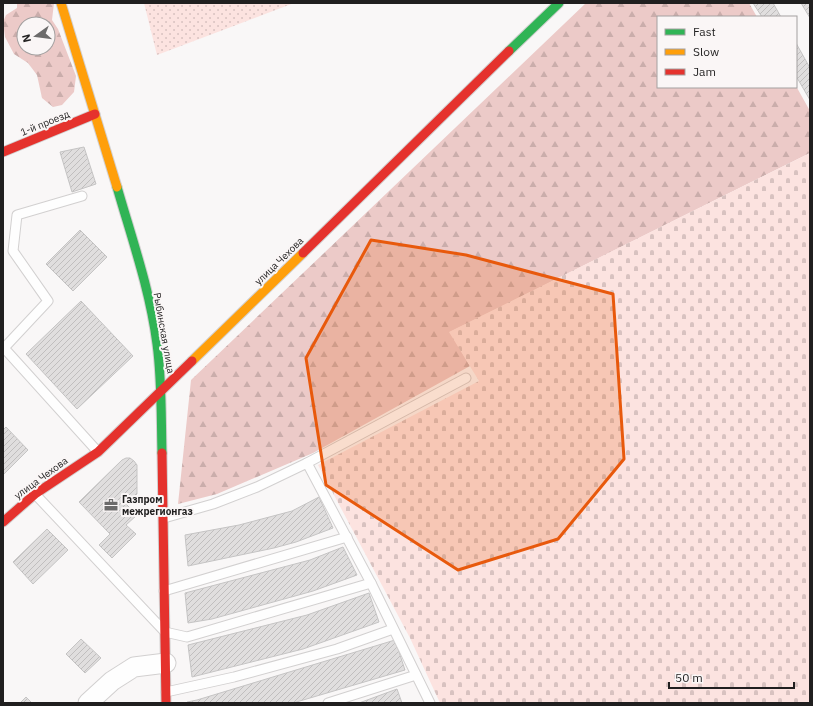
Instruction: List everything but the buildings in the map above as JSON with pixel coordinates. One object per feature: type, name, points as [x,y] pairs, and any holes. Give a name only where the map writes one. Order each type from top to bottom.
[{"type":"street","name":"Рыбинская улица","points":[[61,3],[129,228],[152,316],[161,374],[166,703]]},
{"type":"street","name":"улица Чехова","points":[[3,522],[35,494],[98,452],[559,3]]},
{"type":"street","name":"1-й проезд","points":[[3,152],[95,114]]},
{"type":"street","points":[[88,703],[112,681],[134,666],[166,663]]},
{"type":"lane","points":[[82,196],[16,215],[13,251],[48,301],[4,348],[98,452]]},
{"type":"lane","points":[[164,518],[213,504],[307,463],[466,378]]},
{"type":"lane","points":[[307,463],[371,582],[430,703]]},
{"type":"lane","points":[[35,494],[165,632],[187,636],[371,582]]},
{"type":"lane","points":[[164,592],[347,537]]},
{"type":"lane","points":[[166,692],[234,677],[337,649],[393,629]]},
{"type":"lane","points":[[328,703],[416,675]]},
{"type":"highlighted area","points":[[371,240],[466,255],[613,294],[624,459],[558,539],[458,570],[326,485],[306,358]]},
{"type":"green space","points":[[17,3],[54,3],[52,16],[16,16],[16,55],[5,37],[3,22],[6,15],[17,8]]},
{"type":"green space","points":[[144,3],[294,3],[157,55]]},
{"type":"green space","points":[[586,3],[749,3],[756,16],[657,16],[657,88],[797,88],[810,111],[810,153],[450,332],[470,366],[313,453],[217,494],[178,504],[191,380]]},
{"type":"green space","points":[[56,26],[76,76],[74,92],[62,105],[53,107],[42,98],[37,75],[28,63],[17,56],[56,56]]},
{"type":"green space","points":[[810,153],[810,703],[440,703],[410,638],[318,465],[479,381],[449,332]]},
{"type":"traffic: fast","points":[[509,51],[559,3]]},
{"type":"traffic: fast","points":[[117,187],[140,265],[154,324],[160,371],[162,453]]},
{"type":"traffic: slow","points":[[61,3],[117,187]]},
{"type":"traffic: slow","points":[[192,361],[303,253]]},
{"type":"traffic: jam","points":[[303,253],[509,51]]},
{"type":"traffic: jam","points":[[3,152],[95,114]]},
{"type":"traffic: jam","points":[[3,522],[35,494],[98,452],[192,361]]},
{"type":"traffic: jam","points":[[162,453],[166,703]]},
{"type":"place","name":"Газпром межрегионгаз","points":[[111,505]]}]
